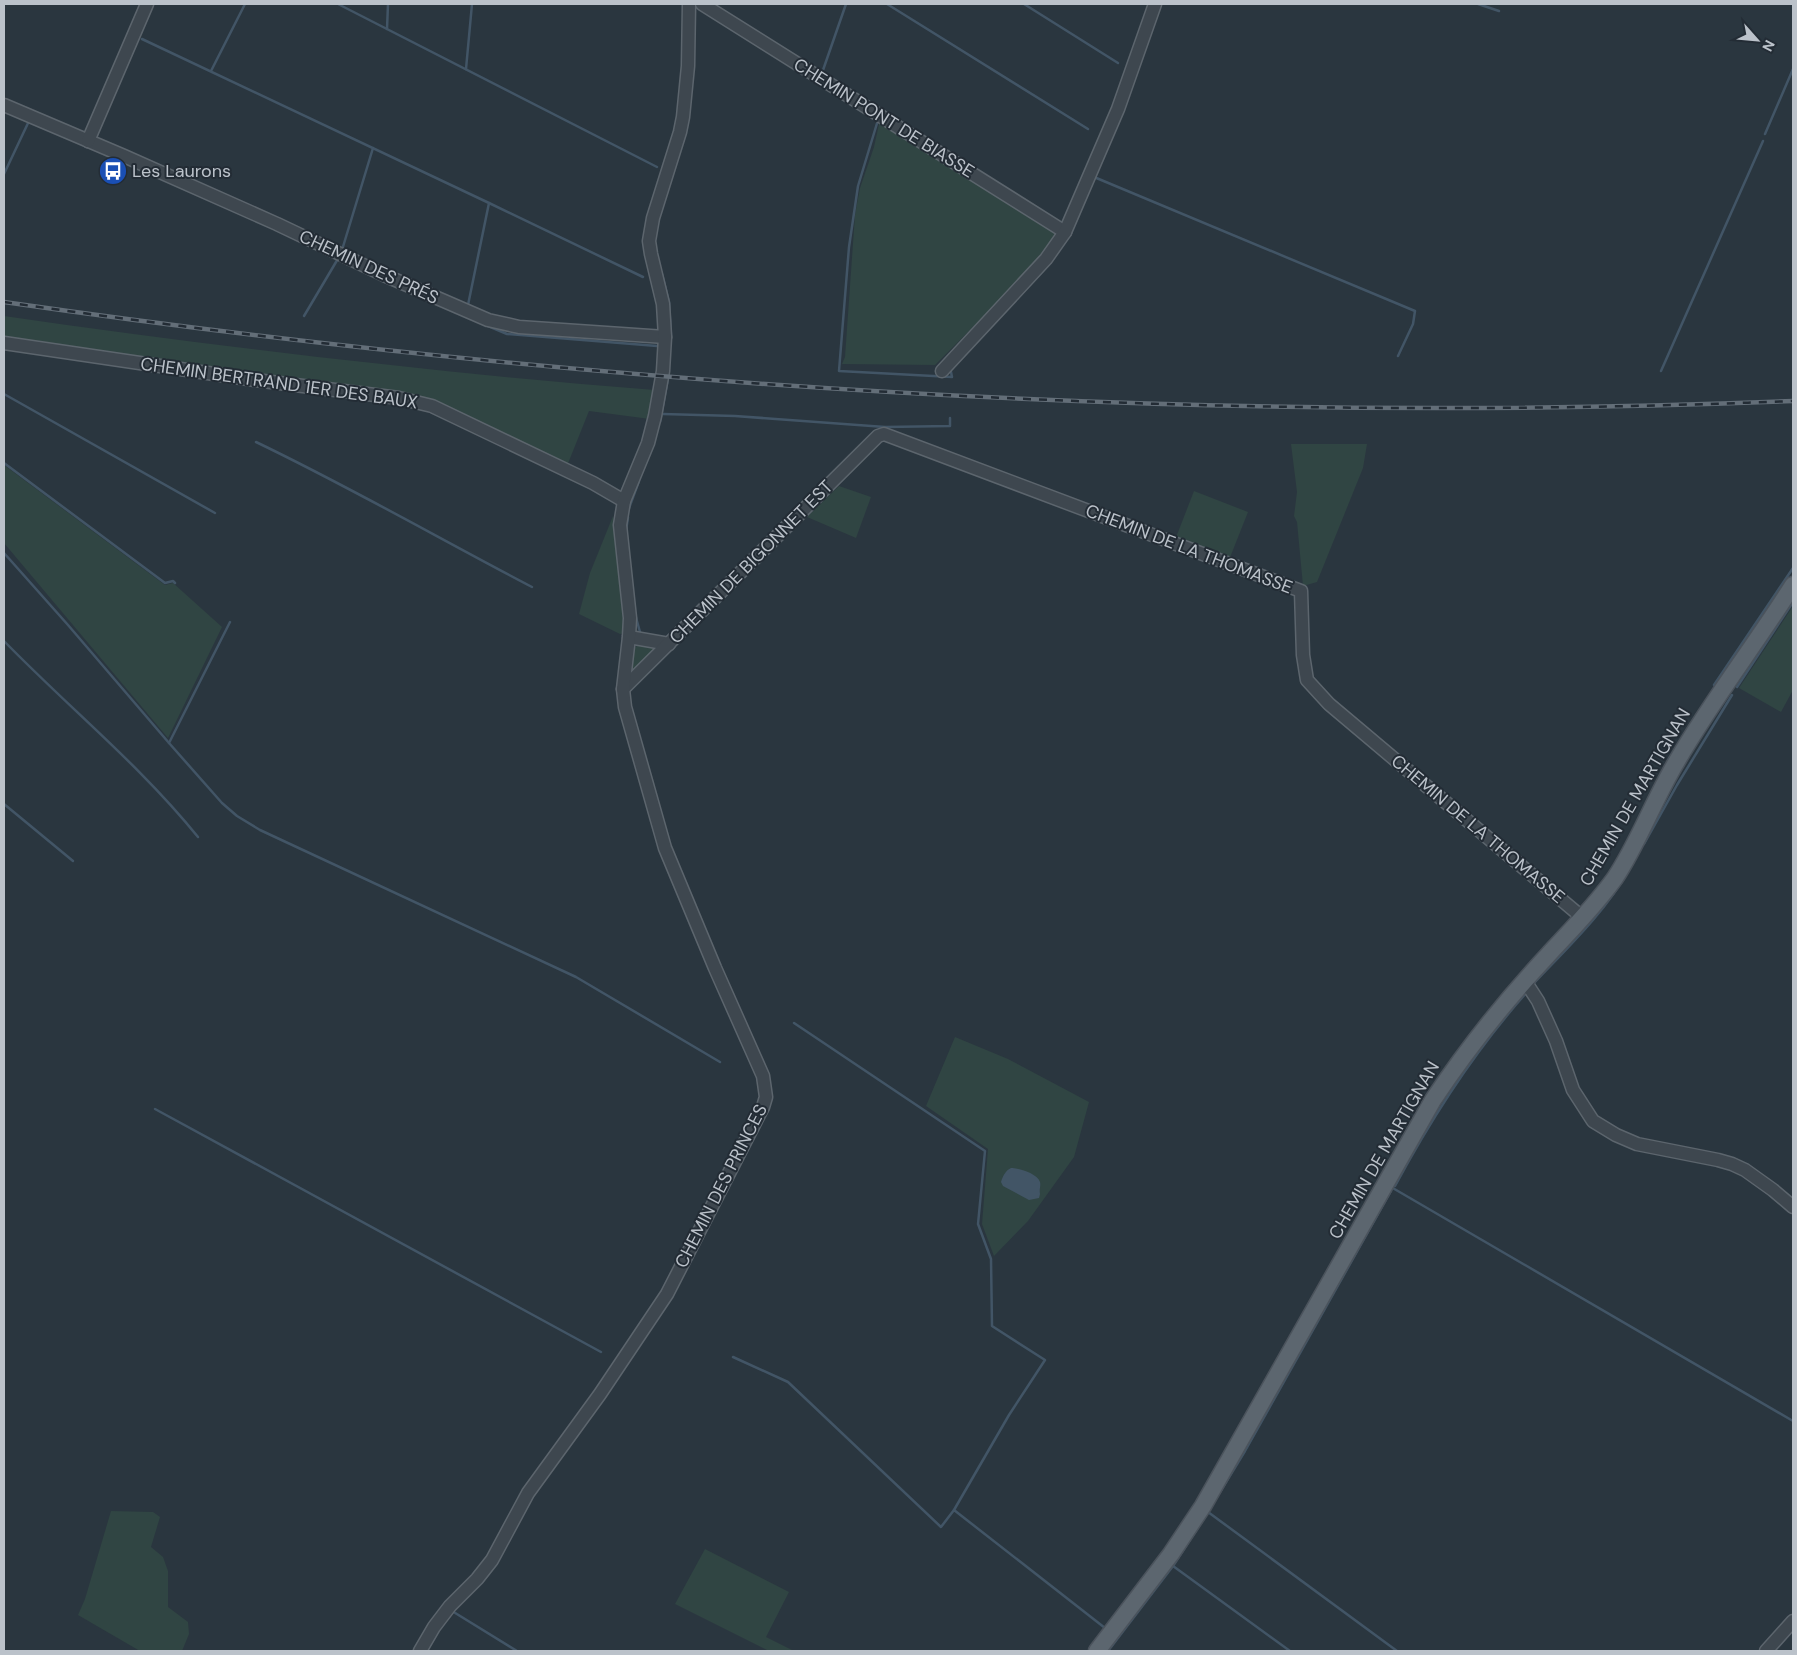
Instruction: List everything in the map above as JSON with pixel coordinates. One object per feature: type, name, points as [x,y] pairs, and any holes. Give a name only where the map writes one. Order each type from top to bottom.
[{"type":"main road","name":"CHEMIN DE MARTIGNAN","points":[[1097,1651],[1171,1554],[1204,1506],[1433,1100],[1462,1058],[1525,981],[1583,918],[1615,877],[1628,856],[1669,774],[1687,743],[1793,585]]},
{"type":"street","points":[[88,141],[147,4]]},
{"type":"street","name":"CHEMIN DES PRINCES","points":[[420,1651],[434,1627],[450,1606],[492,1560],[528,1493],[600,1394],[667,1294],[763,1107],[766,1097],[763,1076],[665,848],[625,707],[623,689],[630,618],[620,525],[624,501],[648,443],[663,371],[665,337],[663,304],[650,254],[650,234],[683,117],[688,66],[689,4]]},
{"type":"street","name":"CHEMIN PONT DE BIASSE","points":[[702,4],[1065,232]]},
{"type":"street","points":[[942,371],[1046,259],[1065,232],[1118,110],[1155,4]]},
{"type":"street","name":"CHEMIN DES PRÉS","points":[[4,105],[277,224],[393,279],[488,320],[518,327],[665,337]]},
{"type":"street","name":"CHEMIN BERTRAND 1ER DES BAUX","points":[[4,343],[421,402],[561,468],[624,501]]},
{"type":"street","name":"CHEMIN DE LA THOMASSE","points":[[878,436],[884,434],[1301,591],[1302,645],[1307,680],[1329,704],[1583,918]]},
{"type":"street","name":"CHEMIN DE BIGONNET EST","points":[[623,689],[878,436]]},
{"type":"street","points":[[629,637],[669,644]]},
{"type":"street","points":[[1525,981],[1538,1001],[1556,1041],[1573,1090],[1593,1121],[1616,1135],[1638,1144],[1732,1164],[1745,1170],[1793,1207]]},
{"type":"street","points":[[1766,1651],[1793,1621]]},
{"type":"green space","points":[[880,120],[1060,234],[1014,286],[935,365],[842,364],[845,357],[855,215],[860,188],[874,147]]},
{"type":"green space","points":[[4,316],[329,358],[492,376],[655,390],[650,419],[589,411],[567,466],[436,403],[4,340]]},
{"type":"green space","points":[[1291,444],[1367,444],[1363,468],[1317,582],[1303,586],[1297,522],[1294,516],[1297,492]]},
{"type":"green space","points":[[4,465],[165,585],[173,583],[222,627],[168,738],[4,543]]},
{"type":"green space","points":[[839,486],[871,497],[856,538],[807,517]]},
{"type":"green space","points":[[1194,491],[1248,512],[1229,560],[1175,540]]},
{"type":"green space","points":[[613,516],[624,605],[625,633],[620,634],[579,614],[590,573]]},
{"type":"green space","points":[[1793,606],[1793,690],[1781,712],[1739,688]]},
{"type":"green space","points":[[641,643],[659,649],[628,681],[633,649]]},
{"type":"green space","points":[[955,1037],[1008,1059],[1089,1102],[1074,1157],[1028,1221],[994,1256],[982,1224],[988,1149],[926,1106]]},
{"type":"green space","points":[[111,1511],[153,1512],[160,1517],[151,1547],[163,1557],[168,1571],[168,1607],[188,1622],[189,1634],[182,1651],[140,1651],[78,1615],[85,1599]]},
{"type":"green space","points":[[705,1549],[789,1592],[766,1637],[794,1651],[769,1651],[675,1604]]},
{"type":"water","points":[[1011,1168],[1027,1172],[1038,1179],[1040,1183],[1039,1198],[1029,1200],[1003,1186],[1001,1182],[1006,1172]]},
{"type":"waterway","points":[[211,71],[245,4]]},
{"type":"waterway","points":[[338,4],[657,167]]},
{"type":"waterway","points":[[387,29],[388,4]]},
{"type":"waterway","points":[[466,69],[472,4]]},
{"type":"waterway","points":[[822,73],[846,4]]},
{"type":"waterway","points":[[887,4],[1088,129]]},
{"type":"waterway","points":[[1024,4],[1118,63]]},
{"type":"waterway","points":[[1478,4],[1499,11]]},
{"type":"waterway","points":[[142,39],[489,203],[468,305]]},
{"type":"waterway","points":[[1765,134],[1793,69]]},
{"type":"waterway","points":[[878,120],[858,186],[849,247],[839,371],[952,377],[950,367]]},
{"type":"waterway","points":[[4,174],[29,121]]},
{"type":"waterway","points":[[1661,371],[1763,141]]},
{"type":"waterway","points":[[342,250],[373,148]]},
{"type":"waterway","points":[[1094,177],[1415,311],[1413,324],[1398,356]]},
{"type":"waterway","points":[[489,203],[643,277]]},
{"type":"waterway","points":[[304,316],[339,257]]},
{"type":"waterway","points":[[662,274],[669,302],[671,335]]},
{"type":"waterway","points":[[488,326],[507,334],[657,346]]},
{"type":"waterway","points":[[660,422],[668,378]]},
{"type":"waterway","points":[[4,394],[215,513]]},
{"type":"waterway","points":[[663,414],[735,416],[885,427],[950,426],[950,418]]},
{"type":"waterway","points":[[256,442],[532,587]]},
{"type":"waterway","points":[[4,463],[165,583],[173,581],[175,583]]},
{"type":"waterway","points":[[628,511],[639,481]]},
{"type":"waterway","points":[[626,531],[628,517]]},
{"type":"waterway","points":[[4,553],[169,743]]},
{"type":"waterway","points":[[1714,685],[1793,568]]},
{"type":"waterway","points":[[1737,687],[1793,602]]},
{"type":"waterway","points":[[635,614],[640,632]]},
{"type":"waterway","points":[[230,622],[169,743],[222,803],[237,816],[260,830],[576,977],[720,1062]]},
{"type":"waterway","points":[[4,641],[152,785],[198,837]]},
{"type":"waterway","points":[[1644,844],[1677,785],[1732,695]]},
{"type":"waterway","points":[[4,804],[73,861]]},
{"type":"waterway","points":[[1534,983],[1597,915],[1629,870]]},
{"type":"waterway","points":[[1395,1186],[1439,1110],[1472,1060],[1528,991]]},
{"type":"waterway","points":[[794,1023],[985,1151],[978,1224],[991,1259],[992,1326],[1045,1360],[1009,1415],[954,1510]]},
{"type":"waterway","points":[[155,1109],[601,1352]]},
{"type":"waterway","points":[[1391,1187],[1793,1421]]},
{"type":"waterway","points":[[1217,1497],[1245,1451],[1391,1191]]},
{"type":"waterway","points":[[733,1357],[788,1382],[941,1527],[954,1510],[1105,1628]]},
{"type":"waterway","points":[[1208,1512],[1397,1651]]},
{"type":"waterway","points":[[1108,1651],[1173,1566],[1205,1517]]},
{"type":"waterway","points":[[1173,1566],[1290,1651]]},
{"type":"waterway","points":[[452,1611],[517,1651]]},
{"type":"railway","points":[[4,302],[226,332],[449,357],[673,377],[896,392],[1120,403],[1344,408],[1569,407],[1793,401]]},
{"type":"place","name":"Les Laurons","points":[[113,171]]}]
